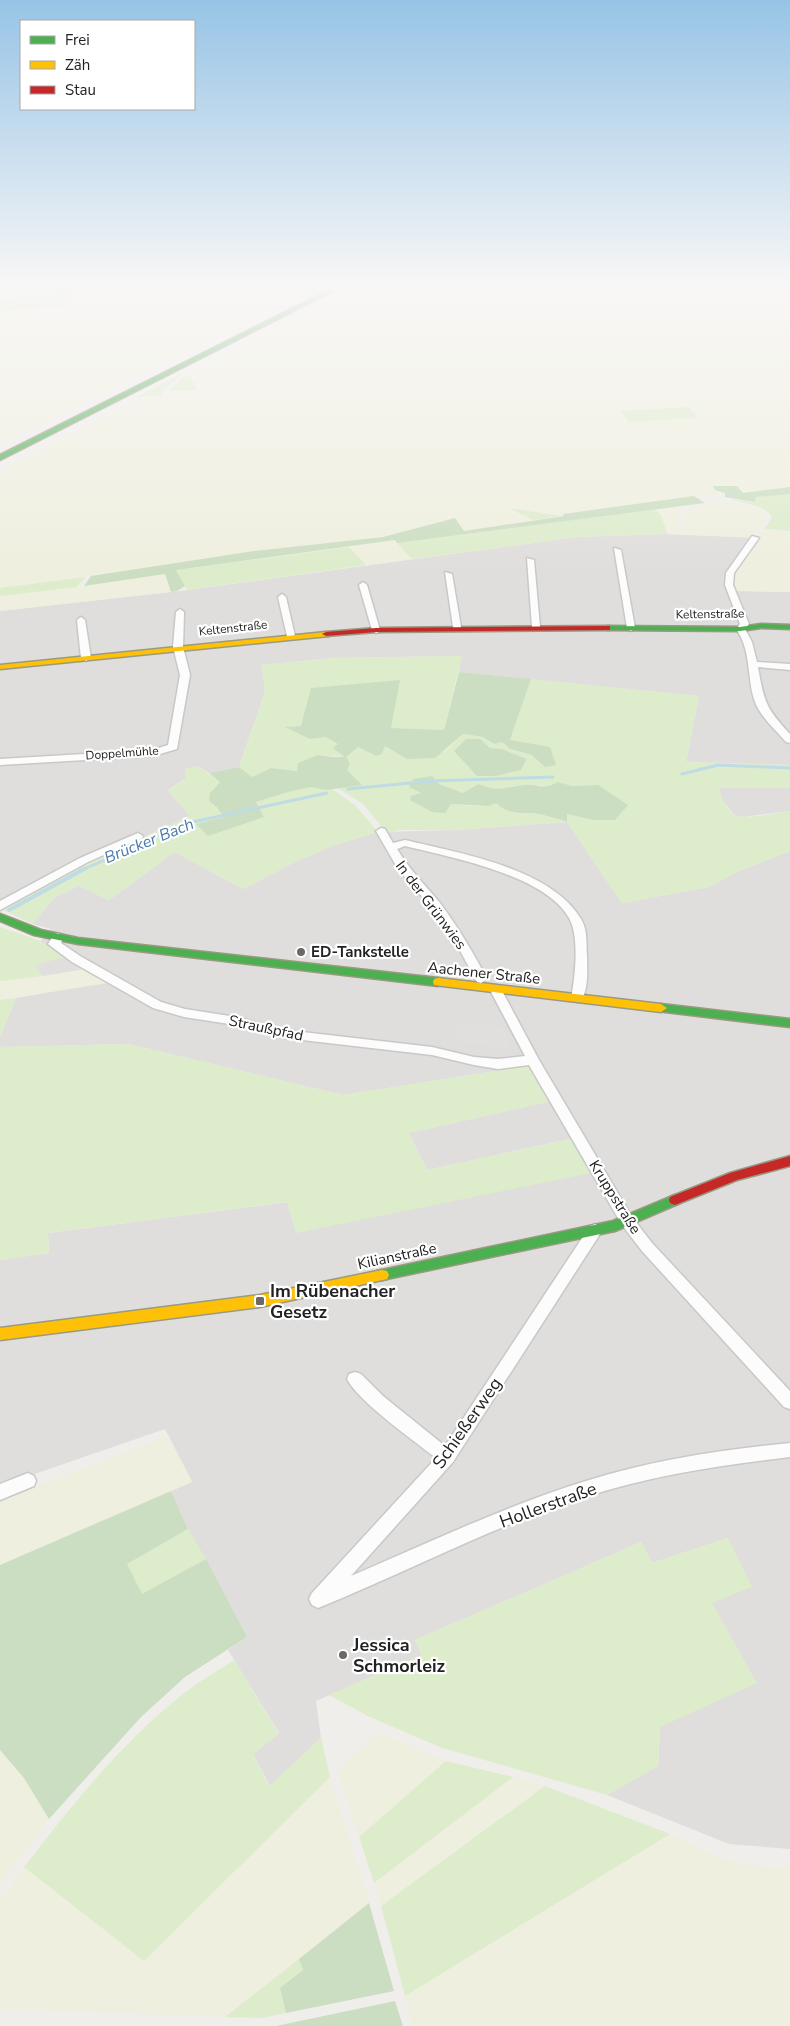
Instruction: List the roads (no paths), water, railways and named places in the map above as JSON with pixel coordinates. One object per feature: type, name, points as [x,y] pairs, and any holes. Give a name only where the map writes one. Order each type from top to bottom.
[{"type":"main road","points":[[0,458],[149,383]]},
{"type":"main road","name":"Keltenstraße","points":[[0,667],[291,636],[376,630],[536,626],[740,629],[761,626],[790,628]]},
{"type":"main road","name":"Aachener Straße","points":[[0,918],[32,931],[105,944],[790,1023]]},
{"type":"main road","name":"Kilianstraße","points":[[0,1334],[260,1301],[615,1226],[734,1176],[790,1160]]},
{"type":"street","points":[[754,538],[730,573],[729,585],[745,624],[740,629],[747,638],[760,701],[765,711],[790,740]]},
{"type":"street","points":[[617,550],[631,628]]},
{"type":"street","points":[[530,560],[536,626]]},
{"type":"street","points":[[448,574],[457,627]]},
{"type":"street","points":[[363,585],[376,630]]},
{"type":"street","name":"Keltenstraße","points":[[282,597],[291,636]]},
{"type":"street","name":"Keltenstraße","points":[[178,648],[180,612]]},
{"type":"street","points":[[82,620],[86,658]]},
{"type":"street","name":"Doppelmühle","points":[[0,762],[153,753],[173,747],[185,675],[178,648]]},
{"type":"street","points":[[752,664],[790,667]]},
{"type":"street","name":"In der Grünwies","points":[[381,831],[402,867],[441,914],[464,946],[481,979]]},
{"type":"street","points":[[0,906],[84,860],[138,836]]},
{"type":"street","points":[[390,847],[405,843],[482,862],[540,885],[561,901],[576,920],[580,932],[581,978],[577,998]]},
{"type":"street","name":"Straußpfad","points":[[58,937],[54,944],[59,949],[111,980],[157,1005],[169,1009],[229,1020],[295,1036],[432,1050],[488,1063],[533,1060]]},
{"type":"street","name":"Kruppstraße","points":[[496,990],[533,1060],[627,1220],[647,1247],[790,1402]]},
{"type":"street","name":"Schießerweg","points":[[318,1599],[447,1457],[595,1230]]},
{"type":"street","points":[[356,1379],[377,1401],[447,1457]]},
{"type":"street","name":"Hollerstraße","points":[[318,1599],[557,1499],[655,1470],[689,1463],[790,1450]]},
{"type":"street","points":[[0,1492],[28,1481]]},
{"type":"waterway","name":"Brücker Bach","points":[[682,774],[718,765],[790,768]]},
{"type":"waterway","name":"Brücker Bach","points":[[348,789],[431,781],[553,777]]},
{"type":"waterway","name":"Brücker Bach","points":[[83,870],[188,823],[327,793]]},
{"type":"waterway","name":"Brücker Bach","points":[[9,910],[83,870]]},
{"type":"place","name":"ED-Tankstelle","points":[[301,952]]},
{"type":"place","name":"Im Rübenacher Gesetz","points":[[260,1301]]},
{"type":"place","name":"Jessica Schmorleiz","points":[[343,1655]]}]
